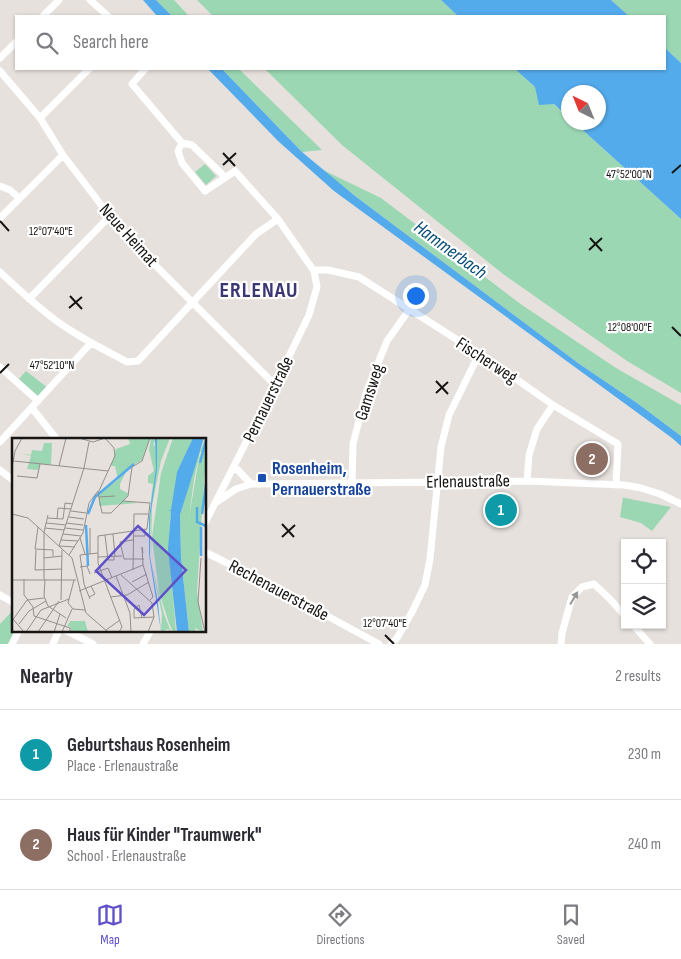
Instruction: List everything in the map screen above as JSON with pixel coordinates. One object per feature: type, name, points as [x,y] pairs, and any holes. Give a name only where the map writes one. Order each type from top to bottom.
[{"type":"street","points":[[44,15],[60,0]]},
{"type":"street","points":[[90,0],[107,15]]},
{"type":"street","points":[[0,58],[15,43]]},
{"type":"street","points":[[40,118],[88,70]]},
{"type":"street","points":[[144,70],[132,84],[182,143],[192,145],[225,177]]},
{"type":"street","name":"Neue Heimat","points":[[0,71],[40,118],[63,154],[121,231],[270,380],[276,383]]},
{"type":"street","points":[[182,143],[178,151],[182,163],[204,191],[235,171],[278,219],[314,271]]},
{"type":"street","points":[[0,218],[63,154]]},
{"type":"street","points":[[0,186],[10,190],[19,198]]},
{"type":"street","points":[[29,299],[110,216]]},
{"type":"street","points":[[0,272],[51,317],[91,343],[127,362],[138,361],[256,234],[278,219]]},
{"type":"street","name":"Fischerweg","points":[[314,271],[328,270],[359,277],[492,362],[553,405],[618,444],[616,485]]},
{"type":"street","name":"Pernauerstraße","points":[[206,521],[308,315],[317,287],[314,271]]},
{"type":"street","name":"Gamsweg","points":[[352,482],[353,444],[366,393],[387,342],[409,310]]},
{"type":"street","points":[[0,442],[91,343]]},
{"type":"street","points":[[391,644],[397,638],[412,612],[425,585],[430,559],[441,447],[449,416],[479,354]]},
{"type":"street","points":[[0,367],[38,402]]},
{"type":"street","points":[[527,481],[529,455],[537,429],[553,405]]},
{"type":"street","points":[[32,408],[54,438]]},
{"type":"street","points":[[234,466],[251,484]]},
{"type":"street","points":[[0,470],[12,479]]},
{"type":"street","name":"Erlenaustraße","points":[[215,503],[236,489],[251,484],[527,481],[641,488],[681,504]]},
{"type":"street","name":"Rechenauerstraße","points":[[206,552],[379,644]]},
{"type":"street","points":[[561,644],[562,633],[572,597],[582,587],[594,584],[621,611]]},
{"type":"street","points":[[0,595],[12,602]]},
{"type":"street","points":[[637,629],[650,644]]},
{"type":"street","points":[[12,644],[18,632]]},
{"type":"street","points":[[52,644],[58,632]]},
{"type":"street","points":[[69,632],[93,644]]},
{"type":"street","points":[[144,644],[150,632]]},
{"type":"green space","points":[[156,0],[174,0],[188,15],[171,15]]},
{"type":"green space","points":[[197,0],[441,0],[457,15],[212,15]]},
{"type":"green space","points":[[611,0],[681,0],[681,63],[666,49],[666,15],[628,15]]},
{"type":"green space","points":[[223,70],[240,70],[322,150],[302,152]]},
{"type":"green space","points":[[266,70],[516,70],[561,111],[561,130],[583,130],[681,219],[681,393],[627,361],[503,274],[342,145]]},
{"type":"green space","points":[[205,164],[216,176],[206,185],[195,172]]},
{"type":"green space","points":[[321,169],[381,198],[522,305],[616,368],[681,405],[681,436],[578,363]]},
{"type":"green space","points":[[26,371],[48,388],[38,396],[19,379]]},
{"type":"green space","points":[[623,497],[671,507],[652,531],[641,523],[620,517]]},
{"type":"green space","points":[[12,611],[12,632],[14,632],[8,644],[0,644],[0,624]]},
{"type":"water","points":[[143,0],[156,0],[171,15],[156,15]]},
{"type":"water","points":[[441,0],[611,0],[628,15],[457,15]]},
{"type":"water","points":[[666,49],[681,63],[681,219],[583,130],[606,130],[606,85],[561,85],[561,110],[554,104],[539,105],[535,87],[516,70],[666,70]]},
{"type":"water","points":[[209,70],[223,70],[302,152],[355,196],[578,363],[681,436],[681,446],[334,191],[278,141]]},
{"type":"place","name":"Haus für Kinder \"Traumwerk\"","points":[[592,459]]},
{"type":"place","name":"Rosenheim, Pernauerstraße","points":[[262,478]]},
{"type":"place","name":"Geburtshaus Rosenheim","points":[[501,510]]},
{"type":"district","name":"ERLENAU","points":[[259,289]]},
{"type":"water label","name":"Hammerbach","points":[[451,249]]}]
